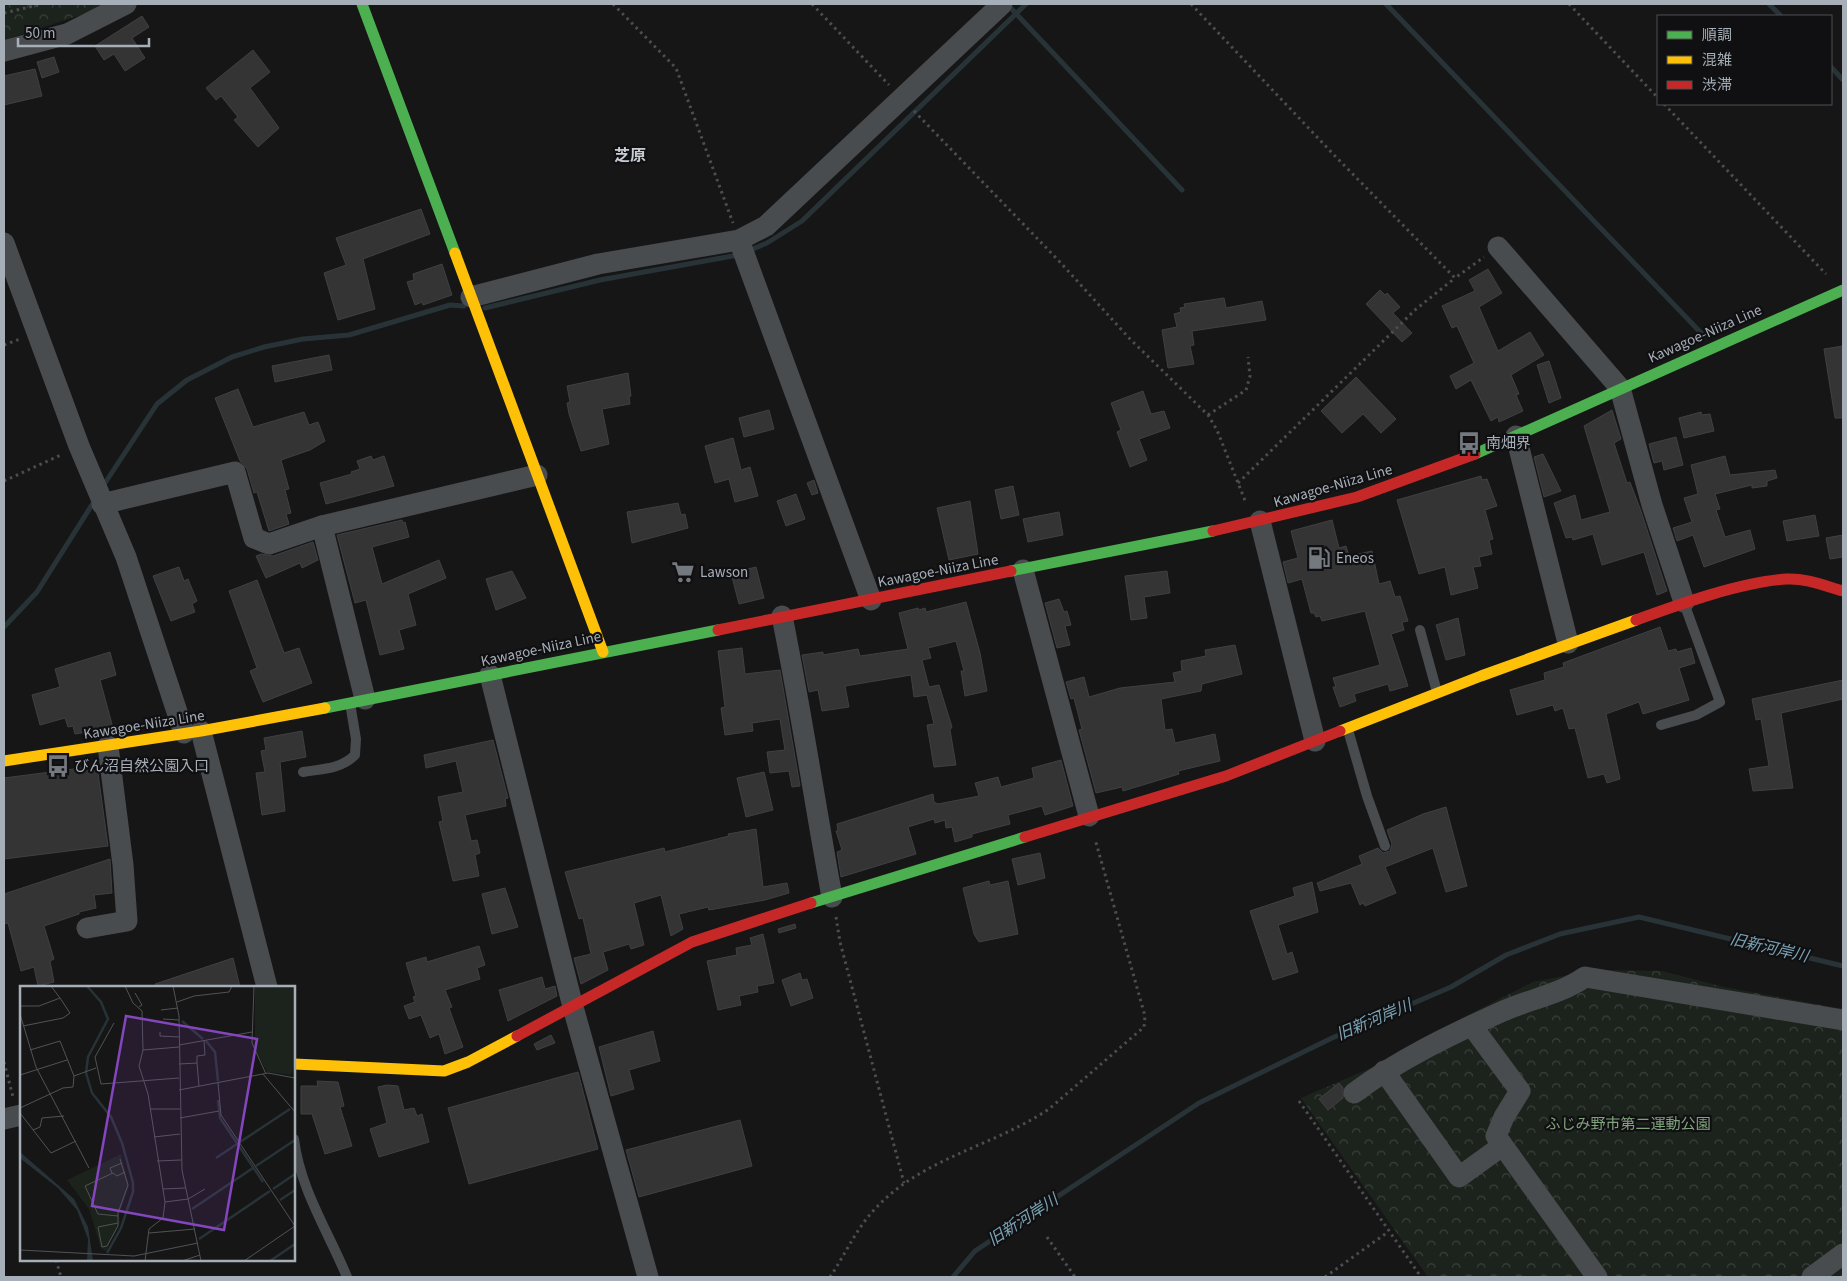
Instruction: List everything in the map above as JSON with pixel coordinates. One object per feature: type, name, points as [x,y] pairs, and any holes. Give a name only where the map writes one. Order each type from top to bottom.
[{"type":"street","points":[[4,52],[67,34],[126,4]]},
{"type":"street","points":[[362,4],[603,652]]},
{"type":"street","points":[[471,297],[598,264],[739,240],[776,219],[1002,4]]},
{"type":"street","points":[[739,240],[871,600]]},
{"type":"street","points":[[4,243],[79,446],[102,504],[126,556],[193,732],[267,986]]},
{"type":"street","points":[[1498,247],[1620,388],[1652,505],[1684,602]]},
{"type":"street","name":"Kawagoe-Niiza Line","points":[[4,761],[193,732],[357,701],[1023,570],[1256,522],[1357,497],[1449,465],[1842,291]]},
{"type":"street","points":[[1516,436],[1568,643]]},
{"type":"street","points":[[102,504],[235,472],[254,538],[269,544],[322,526],[537,475]]},
{"type":"street","points":[[1256,522],[1315,741]]},
{"type":"street","points":[[322,526],[357,701]]},
{"type":"street","points":[[1023,570],[1090,816]]},
{"type":"street","points":[[295,1064],[444,1072],[468,1062],[573,1007],[692,942],[741,924],[1226,776],[1568,643],[1684,602],[1760,583],[1788,579],[1810,580],[1843,591]]},
{"type":"street","points":[[782,616],[800,706],[808,767],[832,897]]},
{"type":"street","points":[[490,675],[573,1007],[648,1277]]},
{"type":"street","points":[[87,928],[127,922],[108,746]]},
{"type":"street","points":[[1354,1093],[1384,1071],[1472,1026],[1502,1011],[1570,987],[1585,977],[1843,1020]]},
{"type":"street","points":[[1472,1026],[1520,1092],[1504,1118],[1496,1136],[1597,1277]]},
{"type":"street","points":[[1384,1071],[1459,1177],[1502,1146]]},
{"type":"street","points":[[1812,1277],[1843,1254]]},
{"type":"lane","points":[[1661,725],[1696,715],[1720,702],[1684,602]]},
{"type":"lane","points":[[1420,630],[1438,693]]},
{"type":"lane","points":[[303,772],[335,767],[347,763],[355,755],[357,701]]},
{"type":"lane","points":[[1348,728],[1367,796],[1385,846]]},
{"type":"lane","points":[[295,1147],[297,1164],[305,1187],[348,1277]]},
{"type":"path","points":[[4,13],[42,4]]},
{"type":"path","points":[[613,4],[676,68],[739,240]]},
{"type":"path","points":[[812,4],[1053,254],[1130,339],[1208,416],[1217,430],[1256,522]]},
{"type":"path","points":[[1191,4],[1334,156],[1455,278]]},
{"type":"path","points":[[1569,4],[1657,97]]},
{"type":"path","points":[[1665,105],[1842,291]]},
{"type":"path","points":[[1238,482],[1415,310],[1498,247]]},
{"type":"path","points":[[1208,416],[1246,390],[1250,376],[1248,357]]},
{"type":"path","points":[[4,481],[79,446]]},
{"type":"path","points":[[830,1277],[860,1228],[874,1210],[904,1182],[946,1158],[1031,1120],[1049,1109],[1144,1027],[1146,1016],[1115,914],[1090,816]]},
{"type":"path","points":[[832,897],[840,942],[904,1182]]},
{"type":"path","points":[[4,1062],[14,1117]]},
{"type":"path","points":[[1299,1101],[1421,1277]]},
{"type":"path","points":[[1325,1277],[1388,1232]]},
{"type":"path","points":[[1047,1237],[1076,1277]]},
{"type":"path","points":[[56,1261],[61,1277]]},
{"type":"green space","points":[[4,4],[105,4],[96,10],[4,40]]},
{"type":"green space","name":"ふじみ野市第二運動公園","points":[[1595,970],[1662,971],[1724,987],[1843,1009],[1843,1277],[1428,1277],[1301,1098],[1387,1061],[1468,1015],[1533,982]]},
{"type":"building","points":[[142,16],[149,27],[132,38],[145,58],[125,71],[114,54],[104,60],[95,46]]},
{"type":"building","points":[[253,50],[270,72],[250,88],[279,128],[258,147],[234,120],[238,117],[221,96],[216,100],[206,88]]},
{"type":"building","points":[[54,57],[59,72],[42,78],[37,62]]},
{"type":"building","points":[[35,69],[42,96],[4,105],[4,76]]},
{"type":"building","points":[[421,209],[430,234],[363,259],[375,309],[338,320],[324,273],[346,265],[336,238]]},
{"type":"building","points":[[442,264],[452,295],[423,305],[422,302],[415,305],[407,282],[414,280],[413,274]]},
{"type":"building","points":[[1488,269],[1502,293],[1479,307],[1498,351],[1530,332],[1544,355],[1511,375],[1519,394],[1516,395],[1523,411],[1499,422],[1498,417],[1491,421],[1471,380],[1456,389],[1450,376],[1474,363],[1457,326],[1452,328],[1442,306],[1475,291],[1469,280]]},
{"type":"building","points":[[1380,290],[1385,295],[1387,293],[1400,307],[1393,313],[1412,333],[1402,342],[1366,304]]},
{"type":"building","points":[[1224,298],[1226,308],[1262,301],[1266,320],[1192,331],[1194,345],[1190,346],[1194,364],[1168,368],[1162,330],[1177,327],[1174,314],[1181,312],[1180,308],[1185,307],[1184,304]]},
{"type":"building","points":[[1843,346],[1843,418],[1835,418],[1824,349]]},
{"type":"building","points":[[329,355],[332,370],[275,382],[272,366]]},
{"type":"building","points":[[1549,361],[1561,398],[1549,403],[1537,365]]},
{"type":"building","points":[[628,373],[631,396],[629,396],[630,404],[602,409],[609,444],[581,451],[569,414],[567,403],[570,402],[567,386]]},
{"type":"building","points":[[1356,377],[1396,419],[1381,433],[1363,414],[1342,433],[1321,411]]},
{"type":"building","points":[[238,389],[253,427],[304,412],[309,425],[318,422],[325,441],[310,450],[281,460],[289,489],[285,490],[291,513],[286,514],[289,524],[269,531],[257,492],[254,493],[247,469],[240,461],[215,398]]},
{"type":"building","points":[[1143,391],[1151,414],[1164,411],[1170,428],[1139,439],[1147,460],[1130,467],[1117,432],[1121,430],[1111,403]]},
{"type":"building","points":[[769,410],[774,429],[744,437],[739,418]]},
{"type":"building","points":[[1612,410],[1621,439],[1614,443],[1627,483],[1630,482],[1641,511],[1667,591],[1657,595],[1644,552],[1602,565],[1593,534],[1573,540],[1572,537],[1566,538],[1554,503],[1575,495],[1581,520],[1610,512],[1584,426]]},
{"type":"building","points":[[1701,412],[1702,415],[1710,414],[1714,431],[1684,438],[1679,418]]},
{"type":"building","points":[[1676,437],[1683,465],[1664,470],[1662,461],[1654,463],[1649,444]]},
{"type":"building","points":[[733,438],[741,470],[750,467],[758,496],[735,502],[729,479],[715,483],[705,446]]},
{"type":"building","points":[[1543,454],[1561,491],[1544,497],[1534,457]]},
{"type":"building","points":[[371,456],[373,460],[384,456],[394,486],[326,504],[320,483],[352,474],[351,472],[360,469],[357,461]]},
{"type":"building","points":[[1725,456],[1730,475],[1775,470],[1777,478],[1767,481],[1767,486],[1752,488],[1752,485],[1715,494],[1720,509],[1716,510],[1725,537],[1750,530],[1755,549],[1704,567],[1693,535],[1677,541],[1673,528],[1692,522],[1684,498],[1698,494],[1691,465]]},
{"type":"building","points":[[1481,476],[1482,480],[1487,479],[1497,506],[1485,510],[1493,539],[1489,540],[1492,554],[1479,557],[1481,566],[1473,567],[1478,588],[1451,595],[1445,567],[1419,574],[1397,500]]},
{"type":"building","points":[[814,480],[818,493],[812,495],[807,483]]},
{"type":"building","points":[[1013,486],[1019,515],[1001,519],[995,490]]},
{"type":"building","points":[[796,494],[805,519],[786,526],[777,501]]},
{"type":"building","points":[[970,501],[978,554],[949,560],[937,508]]},
{"type":"building","points":[[678,503],[681,515],[685,514],[688,528],[632,543],[627,512]]},
{"type":"building","points":[[1059,512],[1063,535],[1028,542],[1023,519]]},
{"type":"building","points":[[1815,515],[1819,536],[1787,541],[1783,521]]},
{"type":"building","points":[[402,520],[403,523],[405,522],[409,537],[372,547],[382,584],[439,560],[446,578],[408,594],[416,625],[399,630],[404,649],[380,655],[366,600],[355,603],[337,535]]},
{"type":"building","points":[[1332,520],[1339,548],[1346,546],[1349,556],[1372,551],[1379,584],[1390,581],[1395,597],[1400,596],[1408,621],[1402,622],[1404,630],[1391,634],[1408,686],[1390,691],[1388,684],[1354,694],[1356,701],[1340,707],[1333,687],[1336,687],[1333,678],[1380,665],[1365,611],[1322,621],[1320,616],[1316,617],[1314,613],[1311,613],[1302,579],[1288,583],[1283,562],[1298,558],[1291,531]]},
{"type":"building","points":[[1843,535],[1843,557],[1830,559],[1826,538]]},
{"type":"building","points":[[313,542],[318,560],[302,568],[300,563],[266,578],[256,556],[261,554],[273,556]]},
{"type":"building","points":[[179,567],[184,581],[188,579],[197,601],[192,604],[195,612],[171,621],[153,576]]},
{"type":"building","points":[[756,567],[764,598],[739,604],[731,573]]},
{"type":"building","points":[[512,571],[526,598],[496,610],[486,579]]},
{"type":"building","points":[[1167,571],[1170,593],[1144,597],[1147,618],[1131,620],[1125,576]]},
{"type":"building","points":[[257,580],[284,653],[299,648],[312,683],[263,702],[250,671],[257,668],[229,591]]},
{"type":"building","points":[[1059,599],[1064,612],[1067,611],[1071,625],[1065,626],[1070,645],[1057,648],[1045,603]]},
{"type":"building","points":[[966,602],[980,653],[987,691],[965,696],[961,671],[964,671],[956,641],[928,648],[931,658],[922,660],[929,687],[939,685],[952,727],[950,730],[956,765],[934,767],[927,725],[934,724],[927,695],[914,697],[911,675],[845,686],[849,707],[822,711],[818,690],[809,692],[802,655],[823,652],[823,655],[858,649],[860,656],[908,649],[899,613],[918,608],[919,610],[925,608],[926,612]]},
{"type":"building","points":[[1458,618],[1465,655],[1446,660],[1436,625]]},
{"type":"building","points":[[1660,627],[1668,651],[1676,649],[1677,652],[1691,648],[1695,663],[1679,668],[1689,700],[1643,714],[1639,702],[1606,714],[1620,779],[1607,783],[1604,774],[1588,778],[1575,728],[1569,729],[1563,708],[1555,711],[1553,705],[1517,715],[1510,690],[1545,680],[1544,673],[1564,667],[1563,663]]},
{"type":"building","points":[[1235,645],[1242,674],[1202,684],[1201,691],[1161,699],[1165,730],[1172,729],[1175,743],[1215,734],[1220,761],[1178,771],[1179,774],[1123,791],[1122,787],[1096,793],[1079,730],[1082,729],[1074,698],[1071,699],[1066,682],[1084,677],[1089,697],[1120,688],[1175,682],[1173,673],[1182,671],[1181,661],[1206,656],[1205,650]]},
{"type":"building","points":[[742,648],[745,674],[780,670],[800,786],[792,787],[789,771],[770,773],[767,752],[785,750],[780,719],[752,723],[753,731],[725,735],[721,708],[725,707],[718,651]]},
{"type":"building","points":[[110,652],[116,675],[100,680],[113,728],[75,734],[73,726],[68,727],[65,718],[40,725],[32,695],[60,687],[55,669]]},
{"type":"building","points":[[1843,680],[1843,699],[1781,713],[1793,788],[1753,791],[1749,769],[1769,766],[1761,719],[1756,720],[1752,699]]},
{"type":"building","points":[[302,731],[306,757],[280,762],[285,811],[262,815],[256,773],[265,772],[261,751],[266,750],[264,738]]},
{"type":"building","points":[[493,740],[508,798],[505,799],[506,806],[465,815],[471,841],[477,840],[480,853],[475,855],[479,876],[453,881],[439,822],[443,821],[438,797],[463,792],[456,761],[426,768],[424,755]]},
{"type":"building","points":[[1061,760],[1073,806],[1045,815],[1042,806],[1008,815],[1010,824],[972,834],[972,837],[955,842],[952,827],[946,828],[945,820],[935,823],[934,819],[908,827],[916,854],[841,877],[837,852],[842,850],[836,831],[838,831],[837,824],[933,794],[934,802],[938,804],[979,796],[975,783],[998,777],[1001,787],[1034,778],[1032,768]]},
{"type":"building","points":[[97,766],[108,846],[4,859],[4,778]]},
{"type":"building","points":[[764,772],[773,810],[746,817],[737,778]]},
{"type":"building","points":[[1446,807],[1467,886],[1446,892],[1433,848],[1385,867],[1396,893],[1365,906],[1363,903],[1360,905],[1351,883],[1320,891],[1317,883],[1362,864],[1359,856],[1378,848],[1383,853],[1390,851],[1392,844],[1387,830],[1423,814]]},
{"type":"building","points":[[756,829],[763,887],[787,883],[789,893],[765,900],[709,910],[708,907],[679,914],[683,929],[671,936],[661,895],[634,903],[644,945],[631,949],[629,944],[603,952],[608,970],[581,984],[574,958],[591,954],[583,918],[579,919],[565,872],[664,848],[665,852],[729,836],[728,834]]},
{"type":"building","points":[[1040,853],[1045,878],[1018,885],[1012,859]]},
{"type":"building","points":[[110,859],[112,893],[94,895],[96,908],[79,912],[79,914],[44,926],[54,959],[50,961],[54,982],[38,986],[34,967],[21,971],[8,923],[4,924],[4,894]]},
{"type":"building","points":[[989,881],[990,885],[1008,881],[1018,934],[979,942],[974,934],[963,888]]},
{"type":"building","points":[[1312,882],[1318,912],[1278,925],[1287,954],[1292,952],[1298,972],[1273,980],[1250,911],[1295,896],[1293,888]]},
{"type":"building","points":[[505,888],[518,927],[492,934],[482,894]]},
{"type":"building","points":[[795,924],[796,928],[779,933],[778,929]]},
{"type":"building","points":[[763,934],[774,983],[757,986],[758,992],[739,996],[741,1005],[718,1010],[707,961],[737,955],[736,948],[752,945],[750,938]]},
{"type":"building","points":[[479,946],[485,965],[477,968],[480,979],[445,990],[452,1007],[449,1008],[463,1047],[445,1054],[439,1034],[430,1038],[421,1015],[409,1019],[404,1006],[415,1002],[413,997],[416,996],[406,963],[426,957],[427,962]]},
{"type":"building","points":[[233,958],[240,986],[156,986],[155,984]]},
{"type":"building","points":[[800,973],[802,980],[807,979],[813,998],[791,1006],[782,980]]},
{"type":"building","points":[[542,977],[545,989],[555,986],[557,996],[508,1021],[499,990]]},
{"type":"building","points":[[653,1031],[660,1061],[629,1070],[634,1089],[611,1096],[599,1047]]},
{"type":"building","points":[[551,1035],[555,1043],[537,1050],[534,1044]]},
{"type":"building","points":[[578,1072],[598,1149],[469,1184],[448,1108]]},
{"type":"building","points":[[317,1081],[338,1082],[344,1106],[340,1107],[352,1146],[325,1154],[312,1114],[301,1114],[301,1086],[318,1086]]},
{"type":"building","points":[[1339,1083],[1343,1088],[1343,1098],[1328,1110],[1319,1099]]},
{"type":"building","points":[[387,1085],[398,1086],[404,1110],[414,1108],[417,1116],[422,1114],[429,1142],[379,1157],[370,1129],[387,1123],[378,1087]]},
{"type":"building","points":[[740,1120],[752,1166],[639,1197],[626,1150]]},
{"type":"waterway","points":[[1007,4],[1182,190]]},
{"type":"waterway","points":[[748,251],[767,243],[802,221],[1026,4]]},
{"type":"waterway","points":[[1386,4],[1704,336]]},
{"type":"waterway","points":[[1769,4],[1780,15]]},
{"type":"waterway","points":[[1832,68],[1843,80]]},
{"type":"waterway","points":[[485,308],[600,280],[738,255]]},
{"type":"waterway","points":[[103,486],[157,404],[187,380],[232,357],[264,347],[303,339],[349,335],[450,305],[464,306]]},
{"type":"waterway","points":[[4,627],[37,592],[95,500]]},
{"type":"waterway","name":"旧新河岸川","points":[[953,1277],[975,1251],[1199,1103],[1332,1038],[1451,987],[1506,955],[1560,934],[1639,917],[1843,966]]},
{"type":"traffic: fast","points":[[362,4],[455,253]]},
{"type":"traffic: fast","points":[[1475,454],[1843,290]]},
{"type":"traffic: fast","points":[[1011,571],[1213,531]]},
{"type":"traffic: fast","points":[[325,708],[718,630]]},
{"type":"traffic: fast","points":[[811,903],[1025,837]]},
{"type":"traffic: slow","points":[[455,253],[603,652]]},
{"type":"traffic: slow","points":[[1340,731],[1481,676],[1636,620]]},
{"type":"traffic: slow","points":[[4,761],[201,731],[325,708]]},
{"type":"traffic: slow","points":[[295,1064],[444,1071],[468,1062],[517,1036]]},
{"type":"traffic: jam","points":[[1213,531],[1357,497],[1475,454]]},
{"type":"traffic: jam","points":[[718,630],[1011,571]]},
{"type":"traffic: jam","points":[[1636,620],[1731,589],[1769,581],[1801,580],[1843,591]]},
{"type":"traffic: jam","points":[[1025,837],[1226,776],[1340,731]]},
{"type":"traffic: jam","points":[[517,1036],[692,942],[811,903]]},
{"type":"place","name":"南畑界","points":[[1469,443]]},
{"type":"place","name":"Eneos","points":[[1319,558]]},
{"type":"place","name":"Lawson","points":[[683,572]]},
{"type":"place","name":"びん沼自然公園入口","points":[[58,766]]},
{"type":"district","name":"芝原","points":[[630,156]]}]
